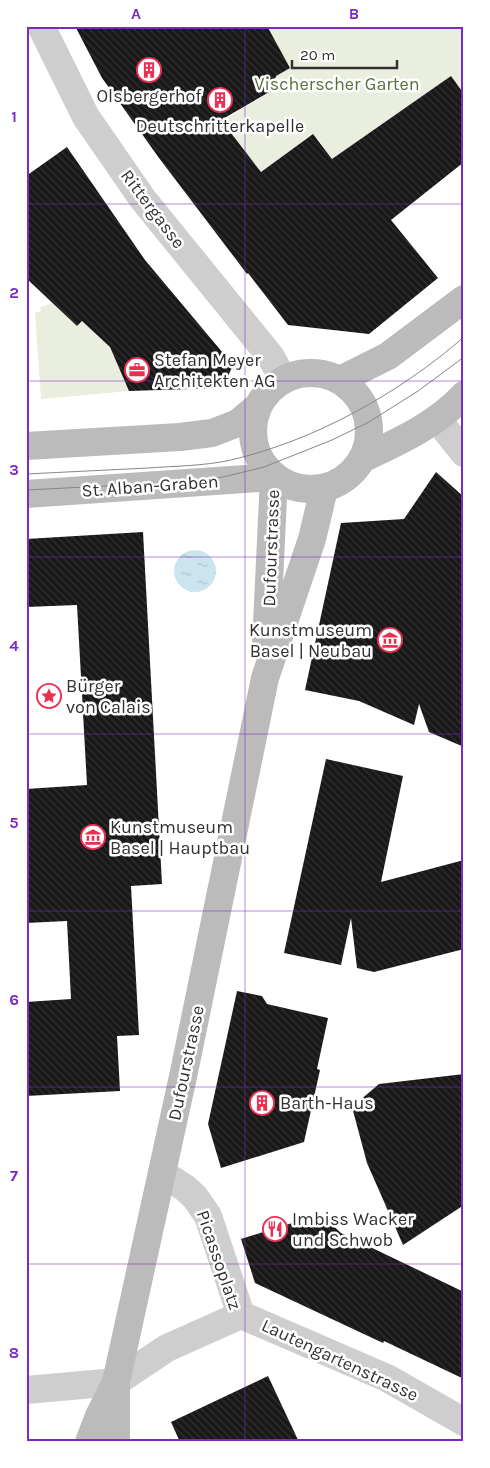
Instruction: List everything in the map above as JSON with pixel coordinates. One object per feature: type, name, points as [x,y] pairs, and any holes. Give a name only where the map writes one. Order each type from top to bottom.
[{"type":"main road","points":[[340,380],[388,356],[464,299]]},
{"type":"main road","points":[[26,446],[180,437],[212,433],[238,423],[257,407],[268,390],[283,379],[302,373],[321,373],[340,380],[355,392],[364,406],[369,422],[369,441],[364,458],[354,472],[340,482],[324,489],[306,490],[289,486],[274,477],[264,467],[253,443],[252,425],[257,407]]},
{"type":"main road","points":[[364,458],[408,437],[437,419],[464,395]]},
{"type":"main road","name":"St. Alban-Graben","points":[[26,494],[274,477]]},
{"type":"main road","name":"Dufourstrasse","points":[[265,678],[274,477]]},
{"type":"main road","name":"Dufourstrasse","points":[[89,1442],[99,1416],[116,1382],[186,1063],[265,678],[312,539],[324,489]]},
{"type":"main road","points":[[116,1382],[116,1442]]},
{"type":"street","name":"Rittergasse","points":[[41,26],[86,117],[142,198],[271,357],[283,379]]},
{"type":"street","points":[[437,419],[464,453]]},
{"type":"street","name":"Picassoplatz","points":[[116,1382],[167,1348],[241,1315],[208,1216],[195,1197],[162,1173]]},
{"type":"street","name":"Lautengartenstrasse","points":[[241,1315],[387,1378],[464,1422]]},
{"type":"street","points":[[26,1390],[116,1382]]},
{"type":"green space","name":"Vischerscher Garten","points":[[272,26],[464,26],[464,94],[451,77],[357,193],[318,139],[308,137],[261,172],[222,121],[271,91],[244,44]]},
{"type":"green space","points":[[53,303],[77,326],[82,321],[110,347],[129,391],[41,399],[35,313],[41,311],[40,307]]},
{"type":"water","points":[[199,550],[207,553],[213,559],[216,571],[213,583],[207,589],[191,592],[183,589],[177,583],[174,567],[177,559],[183,553]]},
{"type":"building","points":[[75,26],[267,26],[290,68],[276,76],[271,91],[221,120],[261,172],[313,134],[332,159],[451,76],[464,94],[464,162],[391,220],[438,278],[369,334],[288,325],[159,158],[102,78]]},
{"type":"building","points":[[67,147],[145,260],[233,365],[223,388],[129,391],[110,347],[82,321],[77,326],[26,278],[26,176]]},
{"type":"building","name":"Kunstmuseum Basel | Neubau","points":[[436,472],[464,497],[464,747],[429,732],[419,704],[414,725],[359,701],[305,690],[341,523],[404,519]]},
{"type":"building","name":"Kunstmuseum Basel | Hauptbau","points":[[143,532],[162,884],[131,886],[139,1035],[117,1036],[120,1091],[26,1096],[26,1002],[71,999],[67,921],[26,923],[26,789],[87,785],[77,605],[26,607],[26,539]]},
{"type":"building","points":[[326,759],[403,776],[381,882],[464,860],[464,949],[374,972],[357,968],[351,918],[341,965],[284,953]]},
{"type":"building","name":"Barth-Haus","points":[[237,991],[262,996],[267,1004],[328,1018],[317,1069],[320,1070],[304,1142],[221,1168],[208,1124]]},
{"type":"building","points":[[464,1074],[464,1205],[403,1245],[367,1163],[352,1107],[379,1084]]},
{"type":"building","points":[[321,1214],[341,1233],[464,1292],[464,1379],[255,1283],[241,1239]]},
{"type":"building","points":[[268,1376],[299,1442],[180,1442],[171,1422]]},
{"type":"tram line","points":[[26,474],[200,465],[231,460],[263,451],[325,427],[384,396],[439,358],[464,337]]},
{"type":"tram line","points":[[26,490],[184,482],[223,477],[264,467],[332,440],[369,422],[418,391],[464,357]]},
{"type":"place","name":"Olsbergerhof","points":[[149,70]]},
{"type":"place","name":"Deutschritterkapelle","points":[[220,100]]},
{"type":"place","name":"Stefan Meyer Architekten AG","points":[[137,370]]},
{"type":"place","name":"Kunstmuseum Basel | Neubau","points":[[390,640]]},
{"type":"place","name":"Bürger von Calais","points":[[49,696]]},
{"type":"place","name":"Kunstmuseum Basel | Hauptbau","points":[[93,837]]},
{"type":"place","name":"Barth-Haus","points":[[262,1103]]},
{"type":"place","name":"Imbiss Wacker und Schwob","points":[[275,1229]]}]
